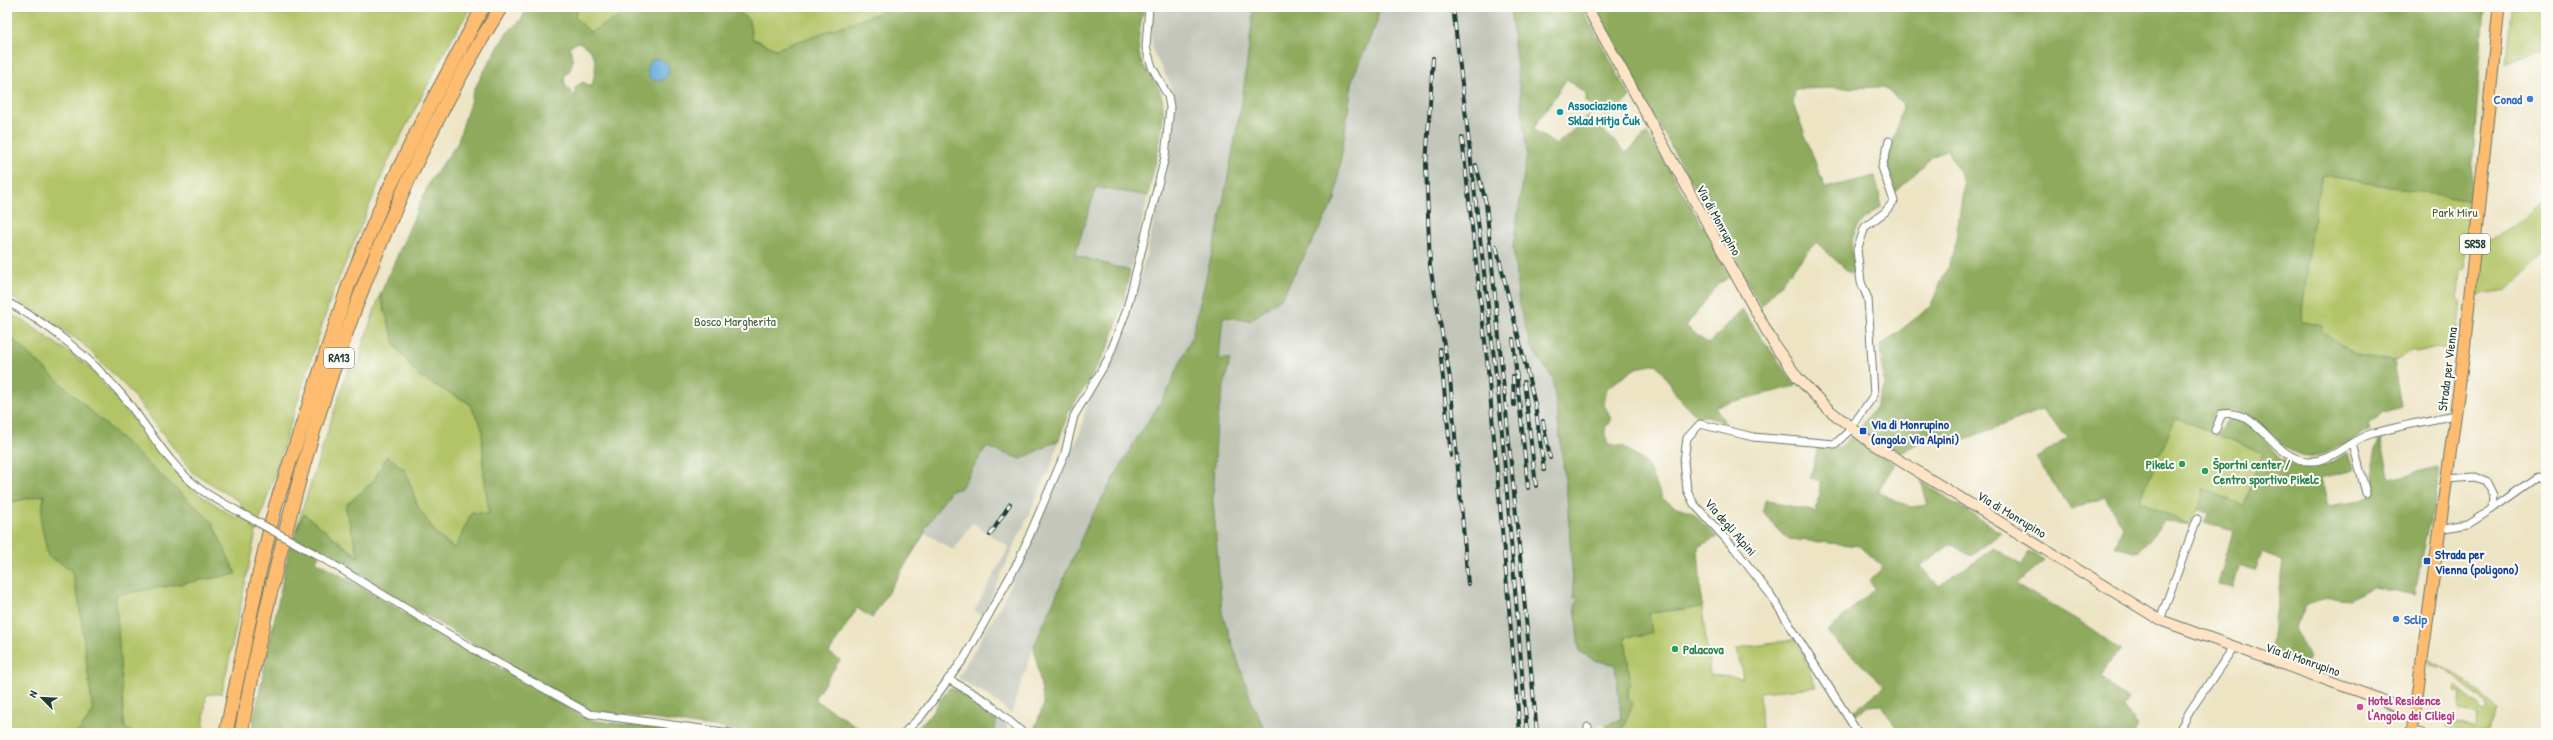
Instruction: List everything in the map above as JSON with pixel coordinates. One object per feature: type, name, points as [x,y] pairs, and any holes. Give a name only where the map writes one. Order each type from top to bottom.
[{"type":"highway","name":"RA13","points":[[226,733],[259,574],[276,504],[349,284],[384,198],[429,107],[483,7]]},
{"type":"highway","name":"RA13","points":[[241,733],[250,686],[293,504],[333,374],[396,207],[442,114],[501,7]]},
{"type":"main road","name":"Via di Monrupino","points":[[1587,7],[1775,346],[1811,391],[1851,429],[1894,458],[2160,620],[2233,648],[2382,700],[2414,715]]},
{"type":"main road","name":"Strada per Vienna","points":[[2416,732],[2414,715],[2470,305],[2499,7]]},
{"type":"street","points":[[904,733],[922,714],[970,649],[1018,562],[1065,453],[1074,416],[1108,359],[1126,312],[1165,157],[1170,107],[1168,96],[1152,67],[1146,47],[1149,7]]},
{"type":"street","points":[[1851,429],[1869,403],[1875,389],[1868,299],[1861,282],[1856,250],[1865,227],[1885,212],[1894,201],[1882,167],[1889,141]]},
{"type":"street","points":[[7,302],[29,315],[80,353],[122,395],[178,468],[199,488],[239,512],[319,556],[479,653],[590,714],[731,733]]},
{"type":"street","points":[[2215,430],[2222,414],[2238,416],[2261,428],[2285,454],[2308,461],[2331,455],[2370,434],[2455,415]]},
{"type":"street","name":"Via degli Alpini","points":[[1851,429],[1839,442],[1817,444],[1735,434],[1700,424],[1687,438],[1684,469],[1688,490],[1694,504],[1735,549],[1770,594],[1858,733]]},
{"type":"street","points":[[2353,444],[2366,493]]},
{"type":"street","points":[[2446,480],[2474,477],[2486,481],[2493,495],[2492,509]]},
{"type":"street","points":[[2439,529],[2468,524],[2537,477],[2546,482]]},
{"type":"street","points":[[2160,620],[2197,519]]},
{"type":"street","points":[[2178,733],[2190,711],[2233,648]]},
{"type":"street","points":[[948,678],[986,701],[1023,733]]},
{"type":"shaded area","points":[[1154,7],[1254,7],[1242,101],[1219,224],[1192,336],[1167,392],[1134,443],[1034,646],[1011,714],[989,696],[958,678],[1003,601],[1081,431],[1086,406],[1110,363],[1127,323],[1146,256],[1168,160],[1175,110],[1170,84],[1153,52],[1151,32]]},
{"type":"shaded area","points":[[1379,7],[1510,7],[1527,153],[1513,247],[1531,347],[1553,379],[1567,496],[1574,597],[1577,597],[1578,603],[1575,604],[1579,650],[1596,661],[1615,663],[1621,719],[1606,726],[1584,728],[1584,733],[1266,733],[1251,700],[1222,613],[1213,500],[1217,419],[1230,360],[1219,360],[1223,317],[1245,319],[1335,200],[1353,76],[1377,22]]},
{"type":"shaded area","points":[[1096,186],[1148,196],[1130,271],[1075,255]]},
{"type":"shaded area","points":[[1059,440],[1052,464],[982,616],[974,611],[1009,547],[972,523],[953,550],[925,533],[925,528],[951,490],[960,489],[986,447],[1021,459]]},
{"type":"shaded area","points":[[998,718],[1008,726],[1006,733],[993,733]]},
{"type":"green space","points":[[7,7],[471,7],[453,36],[389,159],[331,297],[256,532],[222,693],[206,695],[203,733],[134,733],[125,728],[117,687],[116,595],[236,574],[212,522],[7,334],[7,312],[24,321],[88,366],[196,492],[236,518],[242,503],[192,472],[130,391],[81,342],[7,294]]},
{"type":"green space","name":"Bosco Margherita","points":[[528,7],[578,7],[575,17],[590,32],[637,8],[677,7],[682,11],[687,7],[732,7],[749,20],[752,39],[776,49],[874,15],[889,7],[1144,7],[1139,36],[1140,59],[1161,94],[1163,105],[1162,125],[1148,196],[1096,187],[1075,255],[1130,271],[1122,308],[1109,345],[1089,381],[1068,413],[1059,440],[1021,459],[986,447],[960,489],[951,490],[925,528],[925,533],[872,618],[857,608],[829,653],[840,660],[814,699],[867,733],[757,733],[592,711],[537,682],[321,552],[316,561],[589,720],[694,733],[251,733],[289,549],[304,514],[359,558],[345,506],[373,482],[387,456],[405,470],[418,507],[438,536],[455,549],[472,512],[489,514],[483,465],[482,428],[469,403],[420,377],[396,347],[380,295],[430,181],[457,144],[474,90],[506,34],[522,18]],"holes":[[[579,42],[586,47],[594,57],[595,73],[592,87],[583,82],[575,87],[576,97],[565,85],[564,77],[570,70],[573,59],[569,46]]]},
{"type":"green space","points":[[578,7],[646,7],[637,8],[590,33],[575,17]]},
{"type":"green space","points":[[732,7],[889,7],[874,15],[776,49],[752,38],[749,20]]},
{"type":"green space","points":[[1254,7],[1379,7],[1377,22],[1353,77],[1335,200],[1282,297],[1250,321],[1245,319],[1223,317],[1219,359],[1230,359],[1217,419],[1213,500],[1222,613],[1251,700],[1266,733],[1033,733],[1044,704],[1034,646],[1089,521],[1134,443],[1167,392],[1192,336],[1219,224],[1242,101]]},
{"type":"green space","points":[[1510,7],[1581,7],[1630,96],[1619,109],[1607,115],[1586,102],[1586,93],[1566,80],[1533,129],[1556,145],[1589,116],[1626,153],[1647,133],[1705,230],[1730,277],[1718,284],[1686,326],[1708,344],[1742,310],[1796,386],[1715,406],[1725,423],[1708,416],[1697,417],[1678,397],[1657,364],[1636,368],[1607,388],[1604,405],[1612,419],[1605,428],[1607,444],[1623,446],[1645,462],[1663,499],[1676,507],[1691,511],[1717,537],[1698,547],[1702,607],[1649,613],[1652,634],[1625,637],[1631,686],[1628,686],[1628,698],[1633,704],[1620,733],[1607,733],[1606,726],[1621,719],[1615,664],[1596,661],[1579,651],[1575,604],[1578,603],[1577,597],[1574,598],[1567,496],[1553,379],[1531,347],[1519,304],[1513,247],[1527,153]]},
{"type":"green space","points":[[1593,7],[2484,7],[2470,201],[2323,175],[2315,208],[2301,322],[2323,325],[2321,331],[2355,355],[2394,361],[2402,407],[2381,413],[2377,419],[2368,422],[2370,430],[2336,449],[2314,456],[2301,455],[2290,450],[2247,415],[2234,411],[2218,412],[2211,430],[2218,433],[2228,419],[2243,422],[2260,432],[2281,460],[2305,468],[2326,465],[2348,453],[2353,470],[2321,478],[2328,506],[2359,501],[2374,495],[2373,460],[2380,437],[2390,479],[2437,467],[2438,484],[2436,498],[2424,544],[2415,595],[2374,586],[2350,599],[2330,597],[2306,604],[2294,629],[2309,656],[2305,664],[2271,650],[2283,561],[2261,553],[2254,571],[2240,566],[2233,587],[2218,584],[2233,531],[2204,523],[2209,512],[2196,510],[2204,494],[2203,488],[2244,506],[2263,453],[2176,418],[2139,501],[2190,525],[2164,521],[2139,552],[2114,546],[2123,528],[2105,497],[2072,510],[2036,458],[2068,438],[2042,410],[1955,443],[1939,432],[1900,453],[1861,427],[1876,406],[1884,386],[1880,346],[1930,307],[1954,252],[1964,183],[1948,149],[1932,157],[1896,192],[1887,167],[1903,104],[1884,87],[1795,89],[1793,103],[1825,188],[1875,176],[1882,206],[1862,222],[1853,236],[1852,252],[1854,277],[1816,242],[1761,307]]},
{"type":"green space","points":[[2511,7],[2546,7],[2546,47],[2506,64]]},
{"type":"green space","name":"Park Miru","points":[[1982,169],[2315,208],[2323,175],[2470,201],[2464,270],[2460,271],[2458,298],[2461,302],[2455,350],[2437,347],[2415,352],[2413,350],[2394,361],[2355,355],[2321,331],[2322,325],[2301,322]]},
{"type":"green space","points":[[2546,197],[2546,255],[2508,290],[2477,295],[2484,242],[2510,229]]},
{"type":"green space","points":[[380,295],[396,347],[420,377],[469,403],[482,428],[483,465],[489,515],[472,512],[455,549],[438,536],[418,507],[405,470],[387,456],[373,482],[345,506],[360,558],[304,514],[295,532],[348,369],[357,368],[361,362],[361,349]]},
{"type":"green space","points":[[7,334],[212,522],[236,574],[116,595],[124,722],[125,728],[134,733],[77,733],[93,712],[79,602],[71,569],[48,556],[41,522],[44,495],[7,503]]},
{"type":"green space","name":"Športni center / Centro sportivo Pikelc","points":[[2175,418],[2263,453],[2244,506],[2203,489],[2204,494],[2190,525],[2139,501]]},
{"type":"green space","points":[[1851,437],[1895,464],[1877,492],[1911,507],[1928,505],[1921,481],[2001,533],[1971,556],[1951,544],[1920,566],[1939,586],[1994,548],[2022,565],[2029,551],[2044,561],[2016,584],[2084,624],[2121,650],[2106,665],[2102,677],[2115,691],[2128,698],[2123,707],[2138,726],[2135,733],[1900,733],[1881,705],[1868,706],[1854,716],[1853,712],[1885,686],[1827,632],[1875,588],[1869,581],[1883,567],[1860,546],[1789,539],[1776,528],[1763,511],[1765,500],[1816,512],[1821,480],[1810,478],[1818,447],[1840,447]]},
{"type":"green space","points":[[44,495],[41,522],[48,556],[71,569],[79,602],[93,712],[77,733],[7,733],[7,503]]},
{"type":"green space","points":[[1702,607],[1710,675],[1743,678],[1737,649],[1797,639],[1816,687],[1760,692],[1762,730],[1749,733],[1620,733],[1633,704],[1628,698],[1628,686],[1631,686],[1625,637],[1648,634],[1649,613]]},
{"type":"green space","points":[[2429,659],[2466,681],[2497,709],[2486,733],[2468,733],[2446,727],[2451,721],[2475,728],[2478,715],[2459,709],[2461,693],[2455,692],[2456,686],[2479,705],[2480,710],[2485,712],[2487,708],[2484,701],[2442,667],[2430,665]]},
{"type":"green space","points":[[949,688],[969,696],[998,718],[993,733],[913,733],[930,715]]},
{"type":"water","points":[[658,59],[666,62],[669,70],[666,78],[658,81],[650,78],[647,70],[650,62]]},
{"type":"railway","points":[[1453,7],[1500,409],[1527,733]]},
{"type":"railway","points":[[1433,58],[1426,165],[1430,266],[1450,378],[1468,584]]},
{"type":"railway","points":[[1462,138],[1487,359],[1520,733]]},
{"type":"railway","points":[[1476,165],[1486,203],[1537,733]]},
{"type":"railway","points":[[1496,246],[1535,404],[1544,470]]},
{"type":"railway","points":[[1513,339],[1528,488]]},
{"type":"railway","points":[[1440,349],[1451,456]]},
{"type":"railway","points":[[1513,376],[1514,405]]},
{"type":"railway","points":[[1524,382],[1536,486]]},
{"type":"railway","points":[[1543,421],[1550,458]]},
{"type":"railway","points":[[990,535],[1010,504]]},
{"type":"place","name":"Conad","points":[[2530,99]]},
{"type":"place","name":"Associazione Sklad Mitja Čuk","points":[[1560,112]]},
{"type":"place","name":"Via di Monrupino (angolo Via Alpini)","points":[[1863,431]]},
{"type":"place","name":"Pikelc","points":[[2182,464]]},
{"type":"place","name":"Športni center / Centro sportivo Pikelc","points":[[2205,471]]},
{"type":"place","name":"Strada per Vienna (poligono)","points":[[2427,561]]},
{"type":"place","name":"Sclip","points":[[2396,619]]},
{"type":"place","name":"Palacova","points":[[1675,649]]},
{"type":"place","name":"Hotel Residence l'Angolo dei Ciliegi","points":[[2360,707]]}]
